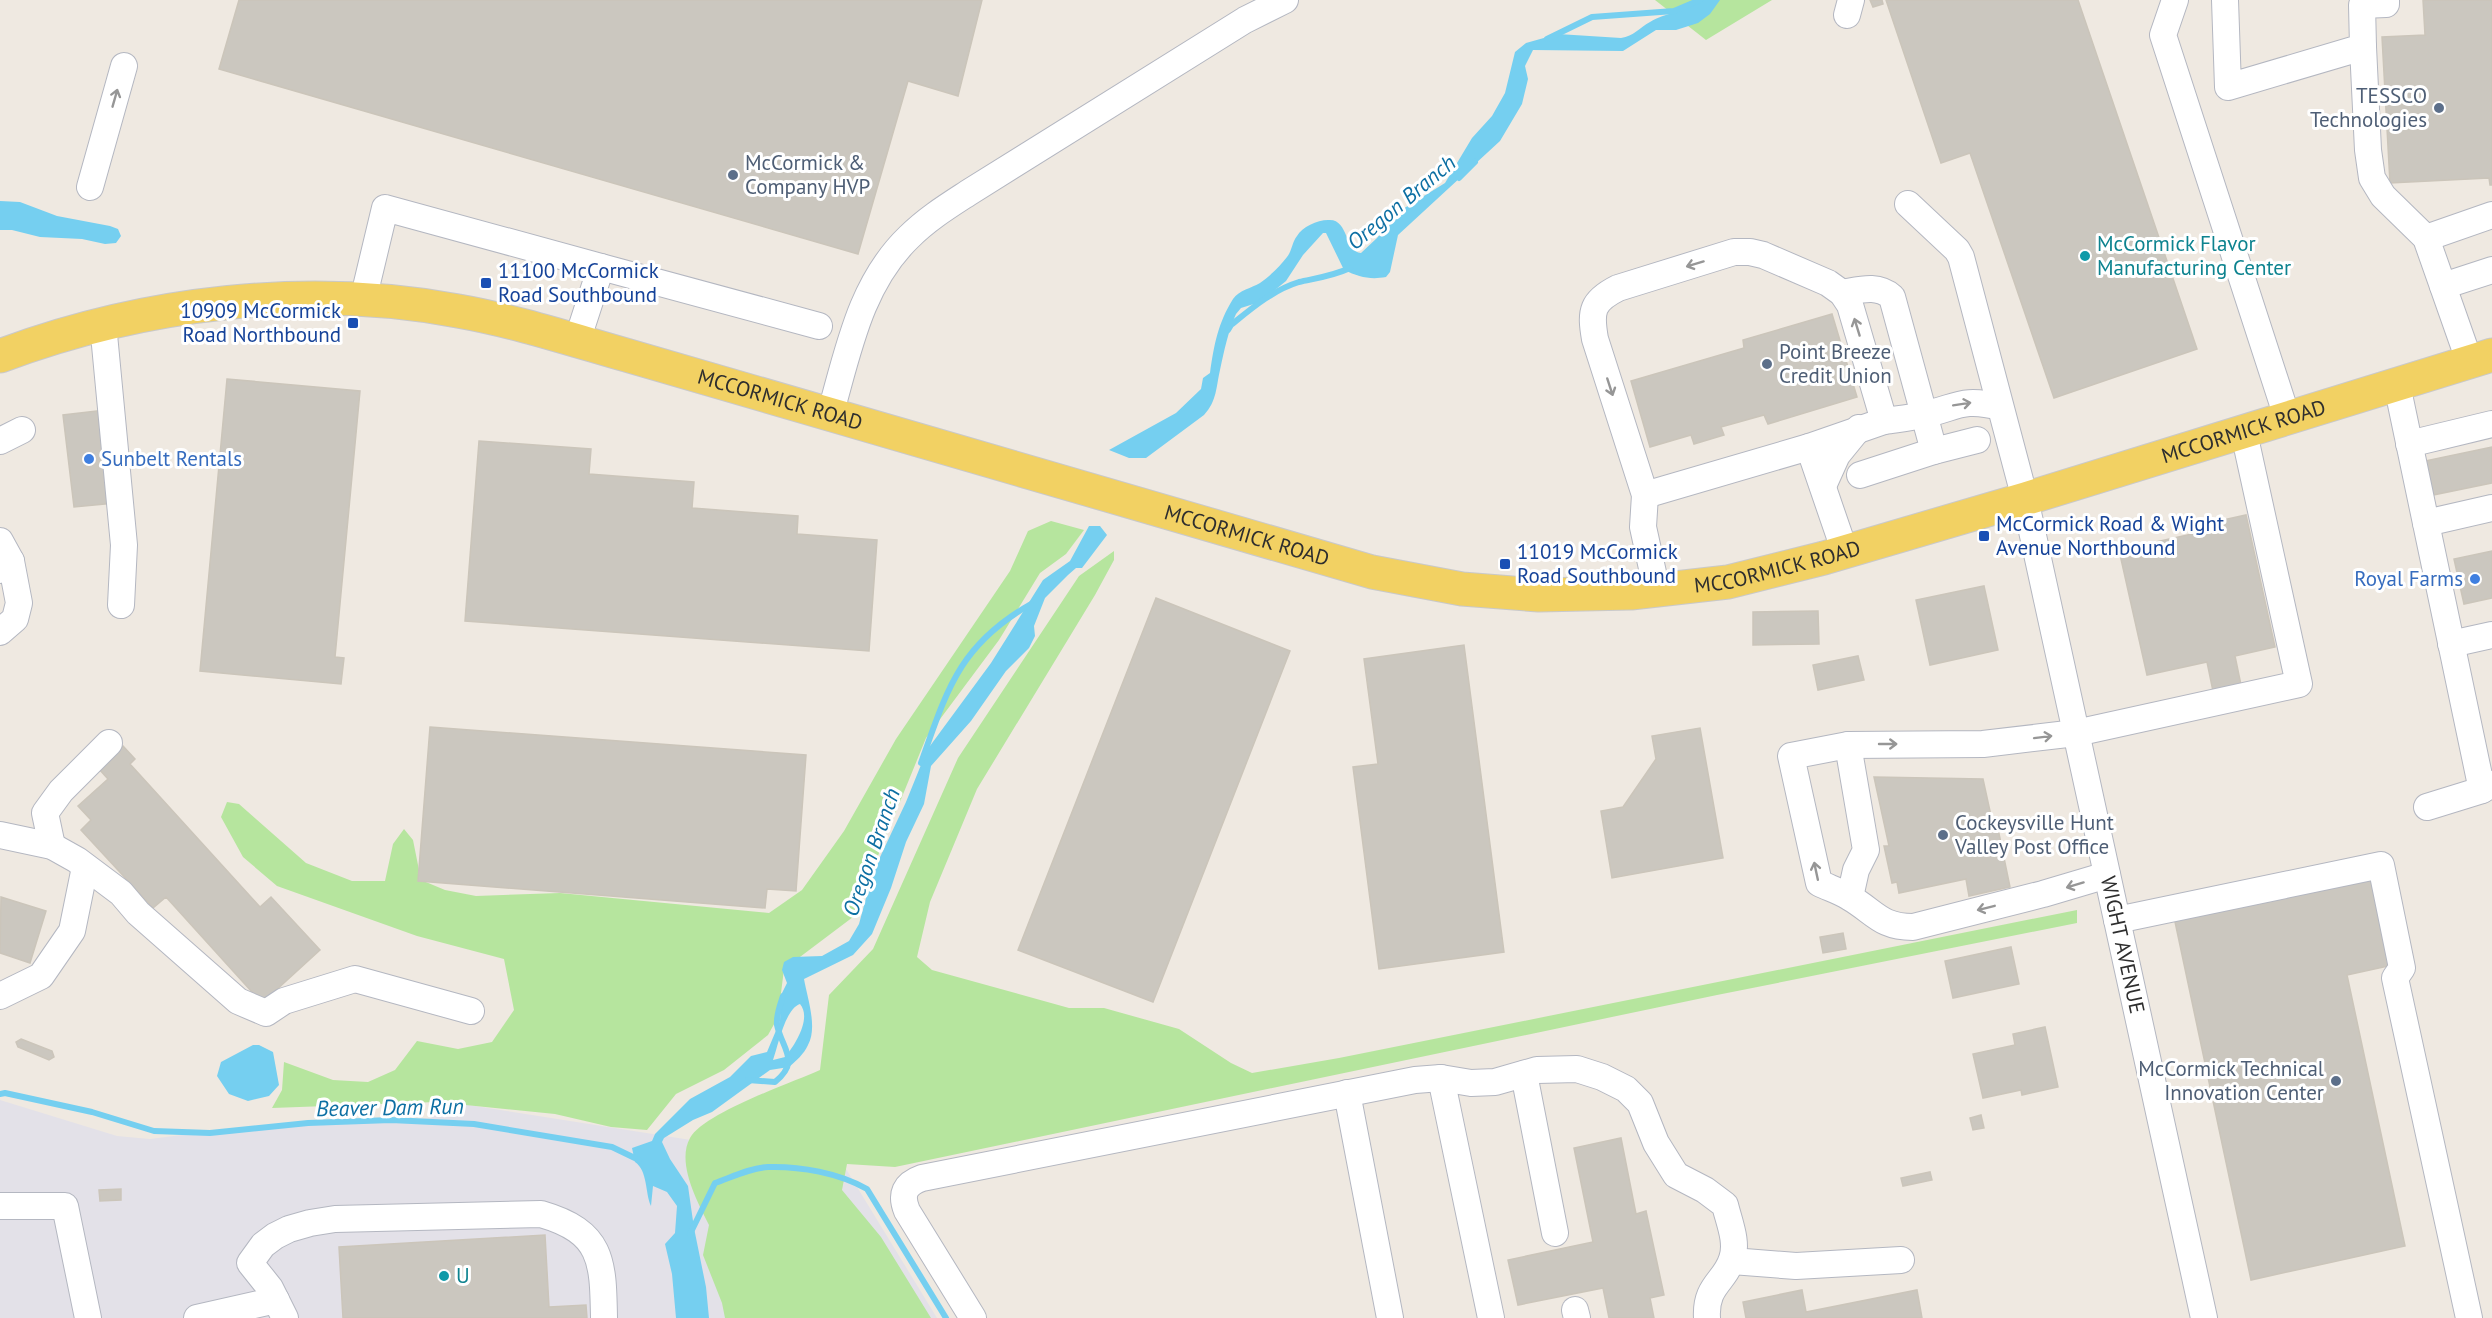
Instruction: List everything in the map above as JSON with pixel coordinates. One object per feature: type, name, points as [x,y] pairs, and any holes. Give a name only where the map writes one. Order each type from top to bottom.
[{"type":"main road","name":"MCCORMICK ROAD","points":[[0,356],[66,333],[103,324],[180,309],[246,301],[363,300],[456,311],[502,320],[577,341],[1372,572],[1436,585],[1510,593],[1564,595],[1657,591],[1728,582],[1776,572],[2288,420],[2481,359]]},
{"type":"street","points":[[830,415],[856,324],[869,292],[908,238],[934,215],[968,193],[1245,20],[1285,0]]},
{"type":"street","points":[[2175,0],[2163,35],[2288,420]]},
{"type":"street","points":[[2224,0],[2228,87],[2363,48]]},
{"type":"street","points":[[2386,0],[2386,4],[2362,5],[2368,150],[2372,178],[2383,196],[2426,238],[2443,286],[2481,359]]},
{"type":"street","points":[[90,187],[124,66]]},
{"type":"street","name":"WIGHT AVENUE","points":[[1908,204],[1957,250],[1961,257],[2025,499],[2204,1318]]},
{"type":"street","points":[[363,300],[385,208],[819,326]]},
{"type":"street","points":[[2426,238],[2492,215]]},
{"type":"street","points":[[1657,591],[1643,527],[1645,495],[1595,339],[1592,318],[1603,296],[1618,288],[1734,252],[1763,255],[1828,283],[1842,293],[1850,305],[1884,421]]},
{"type":"street","points":[[577,341],[601,267]]},
{"type":"street","points":[[2443,286],[2492,270]]},
{"type":"street","points":[[1842,293],[1876,288],[1892,297],[1934,451]]},
{"type":"street","points":[[103,324],[124,545],[121,605]]},
{"type":"street","points":[[2397,386],[2451,644],[2487,787],[2427,807]]},
{"type":"street","points":[[1645,495],[1809,447],[1884,421],[1924,415],[1960,403],[1981,402],[2000,407]]},
{"type":"street","points":[[2409,444],[2492,424]]},
{"type":"street","points":[[1823,486],[1838,454],[1859,428]]},
{"type":"street","points":[[2107,875],[1913,927],[1897,927],[1883,922],[1850,897],[1818,883],[1791,756],[1848,745],[1983,744],[2076,733],[2299,684],[2244,433]]},
{"type":"street","points":[[1860,475],[1977,440]]},
{"type":"street","points":[[1809,447],[1845,552]]},
{"type":"street","points":[[2426,523],[2492,508]]},
{"type":"street","points":[[0,633],[15,619],[20,603],[4,557]]},
{"type":"street","points":[[2451,644],[2492,635]]},
{"type":"street","points":[[51,846],[45,813],[61,791],[109,743]]},
{"type":"street","points":[[1848,745],[1866,850],[1856,870],[1850,897]]},
{"type":"street","points":[[0,835],[51,846],[85,867],[121,893],[138,913],[238,1001],[266,1013],[284,1001],[355,979],[471,1011]]},
{"type":"street","points":[[2116,920],[2381,865],[2402,968],[2395,978],[2469,1318]]},
{"type":"street","points":[[0,996],[42,976],[72,931],[85,867]]},
{"type":"street","points":[[973,1318],[907,1211],[903,1201],[904,1190],[911,1182],[933,1175],[1415,1080],[1441,1078],[1472,1083],[1495,1082],[1537,1070],[1577,1069],[1602,1077],[1626,1089],[1640,1103],[1656,1143],[1676,1175],[1705,1190],[1725,1204],[1734,1245],[1732,1261],[1712,1289],[1707,1318]]},
{"type":"street","points":[[1524,1074],[1555,1233]]},
{"type":"street","points":[[1441,1078],[1491,1318]]},
{"type":"street","points":[[1347,1093],[1390,1318]]},
{"type":"street","points":[[0,1206],[65,1206],[88,1318]]},
{"type":"street","points":[[197,1318],[280,1309],[250,1263],[263,1245],[289,1229],[335,1219],[541,1214],[558,1219],[583,1233],[596,1249],[603,1272],[604,1318]]},
{"type":"street","points":[[1732,1261],[1796,1266],[1901,1260]]},
{"type":"shaded area","points":[[0,1100],[117,1136],[150,1139],[237,1128],[431,1118],[437,1100],[843,1164],[937,1318],[0,1318]]},
{"type":"green space","points":[[1655,0],[1772,0],[1706,40]]},
{"type":"green space","points":[[1051,521],[1084,530],[1066,554],[1040,573],[999,640],[926,738],[853,917],[784,969],[778,1017],[768,1035],[724,1070],[676,1094],[647,1130],[611,1127],[555,1114],[436,1102],[272,1108],[282,1090],[284,1062],[333,1080],[368,1082],[395,1070],[417,1041],[458,1049],[492,1042],[514,1010],[504,959],[417,936],[277,886],[243,857],[221,817],[227,802],[239,804],[306,863],[352,881],[385,881],[393,844],[404,829],[413,840],[421,880],[445,890],[476,896],[560,893],[769,913],[802,890],[844,831],[896,739],[1010,571],[1028,531]]},
{"type":"green space","points":[[1114,551],[1114,560],[1095,595],[977,789],[930,902],[917,957],[932,970],[1069,1008],[1104,1008],[1179,1029],[1231,1063],[1252,1073],[1339,1058],[2077,910],[2077,923],[1717,995],[895,1167],[847,1164],[842,1190],[881,1237],[931,1318],[725,1318],[722,1303],[703,1255],[709,1225],[694,1194],[687,1171],[686,1148],[690,1138],[698,1128],[730,1109],[820,1070],[829,995],[873,949],[958,758],[1079,576]]},
{"type":"water","name":"Oregon Branch","points":[[1698,0],[1720,0],[1710,14],[1698,23],[1676,30],[1656,30],[1623,51],[1533,50],[1525,66],[1528,79],[1522,104],[1500,141],[1398,235],[1390,272],[1386,277],[1365,277],[1344,270],[1326,233],[1323,233],[1303,255],[1286,281],[1260,302],[1241,308],[1236,314],[1226,342],[1214,399],[1204,415],[1146,458],[1129,458],[1109,450],[1176,413],[1201,389],[1203,378],[1210,373],[1220,326],[1233,299],[1275,271],[1289,255],[1295,238],[1302,230],[1319,221],[1335,221],[1340,224],[1352,247],[1361,253],[1377,238],[1398,212],[1445,183],[1472,138],[1492,116],[1505,93],[1515,52],[1526,43],[1558,34],[1626,37],[1646,24],[1686,8]]},
{"type":"water","points":[[0,201],[20,202],[57,216],[110,226],[118,229],[121,236],[116,243],[105,244],[82,239],[40,237],[12,230],[0,230]]},
{"type":"water","name":"Oregon Branch","points":[[1089,526],[1100,526],[1107,535],[1082,568],[1076,568],[1045,598],[1034,626],[1035,636],[1029,648],[1006,671],[971,721],[931,766],[924,804],[906,842],[891,888],[872,934],[853,955],[804,979],[811,1012],[812,1030],[811,1038],[804,1051],[789,1067],[770,1070],[712,1112],[693,1120],[664,1138],[662,1142],[670,1159],[688,1186],[706,1287],[709,1318],[676,1318],[672,1274],[665,1244],[675,1233],[677,1206],[667,1192],[653,1186],[651,1206],[644,1176],[635,1162],[632,1148],[652,1141],[655,1134],[690,1099],[730,1077],[751,1056],[767,1052],[780,1021],[781,995],[787,983],[782,970],[784,962],[793,957],[822,956],[849,941],[859,924],[873,872],[906,802],[927,750],[991,663],[1043,580],[1070,561]],"holes":[[[800,1004],[803,1010],[803,1024],[793,1046],[785,1057],[773,1060],[790,1013]]]},
{"type":"water","points":[[253,1045],[259,1045],[273,1052],[279,1085],[269,1096],[248,1101],[229,1094],[217,1076],[221,1062]]},
{"type":"building","name":"McCormick & Company HVP","points":[[239,0],[982,0],[958,96],[908,81],[858,254],[219,69]]},
{"type":"building","points":[[1870,0],[1882,0],[1883,4],[1873,7]]},
{"type":"building","name":"McCormick Flavor Manufacturing Center","points":[[1886,0],[2078,0],[2197,349],[2054,398],[1970,153],[1941,163]]},
{"type":"building","name":"TESSCO Technologies","points":[[2423,0],[2492,0],[2492,185],[2490,185],[2489,178],[2390,183],[2382,37],[2425,35]]},
{"type":"building","name":"Point Breeze Credit Union","points":[[1832,314],[1857,397],[1768,424],[1764,415],[1721,427],[1724,435],[1694,444],[1691,435],[1650,447],[1631,381],[1744,348],[1743,340]]},
{"type":"building","points":[[227,379],[360,391],[335,657],[344,658],[341,684],[200,671]]},
{"type":"building","name":"Sunbelt Rentals","points":[[105,410],[115,503],[74,507],[63,415]]},
{"type":"building","points":[[479,441],[591,449],[589,474],[694,482],[692,508],[798,516],[797,534],[877,540],[869,651],[465,621]]},
{"type":"building","points":[[2492,447],[2492,483],[2433,495],[2425,461]]},
{"type":"building","points":[[2246,515],[2275,647],[2235,656],[2241,685],[2213,691],[2207,662],[2147,675],[2119,550],[2192,534],[2191,527]]},
{"type":"building","name":"Royal Farms","points":[[2492,551],[2492,598],[2464,604],[2454,559]]},
{"type":"building","points":[[1984,586],[1998,650],[1930,665],[1916,600]]},
{"type":"building","points":[[1156,598],[1290,651],[1153,1002],[1018,950]]},
{"type":"building","points":[[1818,611],[1819,644],[1753,645],[1753,612]]},
{"type":"building","points":[[1464,645],[1504,952],[1379,969],[1353,767],[1378,764],[1364,659]]},
{"type":"building","points":[[1858,656],[1864,680],[1818,690],[1813,665]]},
{"type":"building","points":[[430,727],[806,755],[796,891],[767,889],[765,908],[418,881]]},
{"type":"building","points":[[1700,728],[1723,858],[1612,878],[1601,811],[1623,807],[1656,759],[1652,736]]},
{"type":"building","points":[[123,746],[135,759],[130,764],[260,907],[271,897],[320,950],[262,1003],[166,897],[153,908],[81,830],[91,820],[78,806],[108,779],[99,769]]},
{"type":"building","name":"Cockeysville Hunt Valley Post Office","points":[[1874,777],[1983,779],[1993,825],[1997,824],[2010,887],[1969,896],[1966,879],[1899,893],[1897,882],[1892,883],[1884,846],[1889,846]]},
{"type":"building","points":[[2374,874],[2393,965],[2347,975],[2405,1246],[2251,1280],[2174,917]]},
{"type":"building","points":[[1,897],[46,911],[30,963],[0,953]]},
{"type":"building","points":[[1843,933],[1846,949],[1823,953],[1820,937]]},
{"type":"building","points":[[2011,947],[2019,984],[1953,998],[1945,961]]},
{"type":"building","points":[[2045,1027],[2058,1087],[2022,1095],[2021,1090],[1983,1098],[1973,1054],[2015,1045],[2013,1034]]},
{"type":"building","points":[[21,1039],[52,1051],[54,1057],[49,1060],[18,1047],[16,1042]]},
{"type":"building","points":[[1981,1115],[1984,1128],[1973,1130],[1970,1118]]},
{"type":"building","points":[[1621,1138],[1636,1214],[1646,1211],[1664,1295],[1650,1298],[1654,1318],[1609,1318],[1603,1288],[1518,1305],[1508,1260],[1593,1242],[1574,1148]]},
{"type":"building","points":[[1930,1172],[1932,1180],[1903,1186],[1901,1178]]},
{"type":"building","points":[[121,1189],[121,1200],[100,1201],[99,1190]]},
{"type":"building","name":"U","points":[[545,1235],[549,1307],[586,1305],[587,1318],[343,1318],[339,1247]]},
{"type":"building","points":[[1802,1290],[1806,1312],[1917,1290],[1922,1318],[1746,1318],[1743,1302]]},
{"type":"waterway","name":"Oregon Branch","points":[[1547,39],[1592,17],[1674,11],[1700,0]]},
{"type":"waterway","name":"Oregon Branch","points":[[1459,178],[1475,162]]},
{"type":"waterway","name":"Oregon Branch","points":[[1228,330],[1231,325],[1263,300],[1289,285],[1350,268]]},
{"type":"waterway","name":"Oregon Branch","points":[[921,763],[948,691],[971,653],[987,636],[1031,604]]},
{"type":"waterway","name":"Oregon Branch","points":[[748,1080],[775,1082],[787,1068],[788,1055],[777,1025],[783,996]]},
{"type":"waterway","name":"Beaver Dam Run","points":[[0,1094],[5,1093],[92,1112],[154,1131],[210,1133],[308,1123],[391,1120],[474,1124],[612,1147],[639,1160]]},
{"type":"waterway","points":[[690,1234],[715,1183],[741,1173],[761,1168],[780,1167],[806,1169],[844,1179],[867,1189],[946,1318]]},
{"type":"place","name":"TESSCO Technologies","points":[[2439,108]]},
{"type":"place","name":"McCormick & Company HVP","points":[[733,175]]},
{"type":"place","name":"McCormick Flavor Manufacturing Center","points":[[2085,256]]},
{"type":"place","name":"11100 McCormick Road Southbound","points":[[486,283]]},
{"type":"place","name":"10909 McCormick Road Northbound","points":[[353,323]]},
{"type":"place","name":"Point Breeze Credit Union","points":[[1767,364]]},
{"type":"place","name":"Sunbelt Rentals","points":[[89,459]]},
{"type":"place","name":"McCormick Road & Wight Avenue Northbound","points":[[1984,536]]},
{"type":"place","name":"11019 McCormick Road Southbound","points":[[1505,564]]},
{"type":"place","name":"Royal Farms","points":[[2475,579]]},
{"type":"place","name":"Cockeysville Hunt Valley Post Office","points":[[1943,835]]},
{"type":"place","name":"McCormick Technical Innovation Center","points":[[2336,1081]]},
{"type":"place","name":"U","points":[[444,1276]]}]
